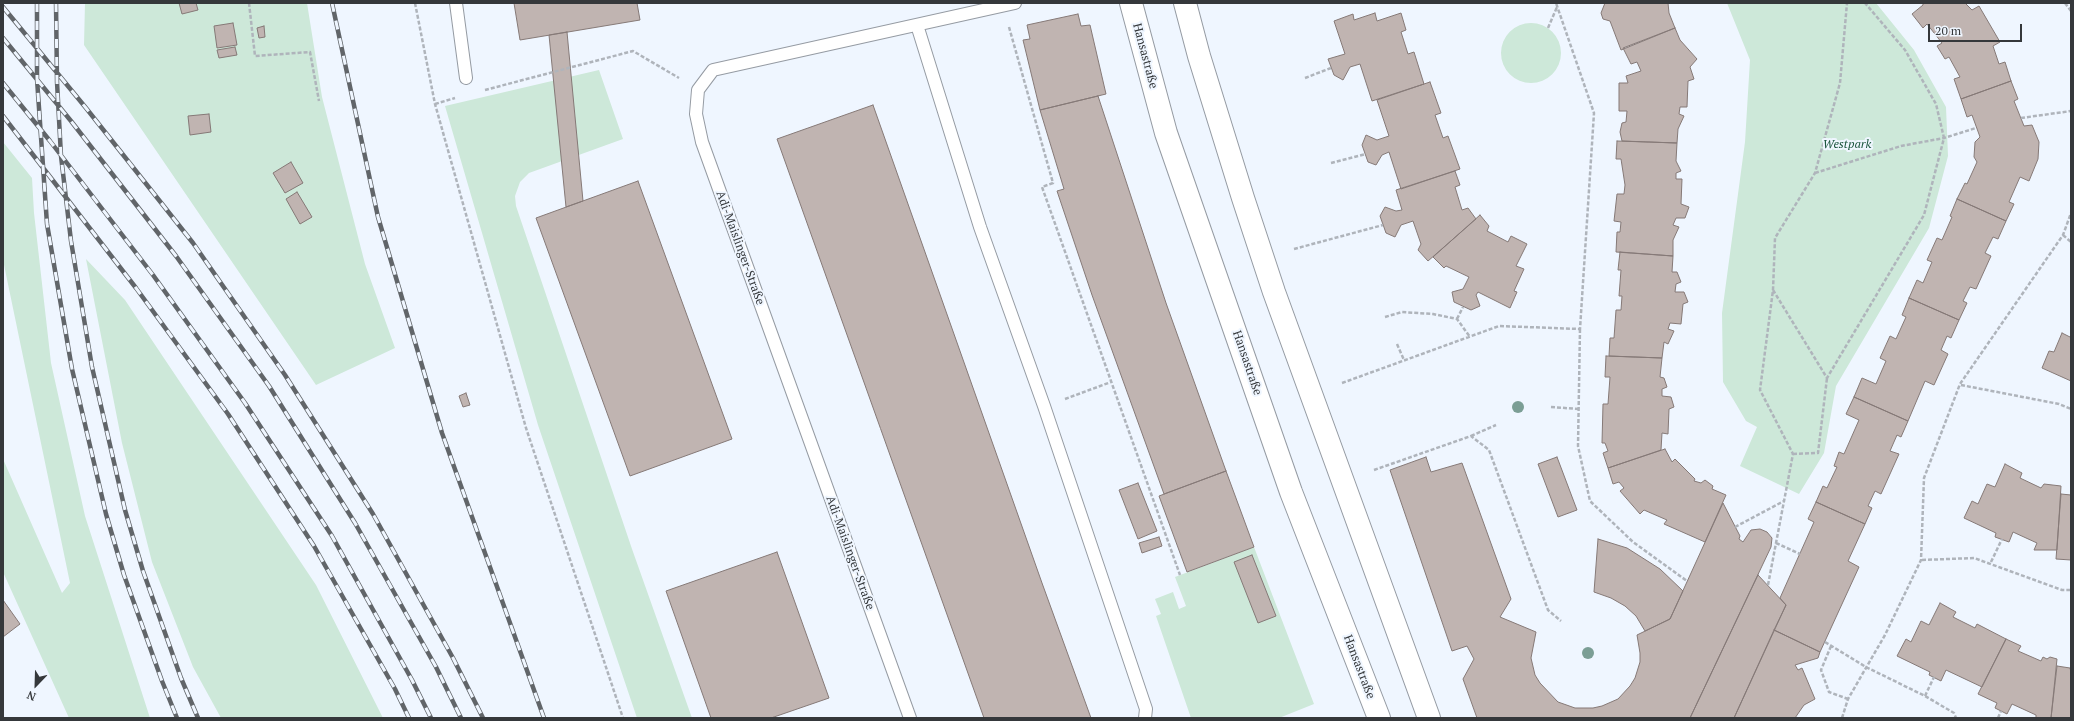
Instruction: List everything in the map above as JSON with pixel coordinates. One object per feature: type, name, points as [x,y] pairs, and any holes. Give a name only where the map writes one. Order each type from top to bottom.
[{"type":"main road","name":"Hansastraße","points":[[1131,3],[1166,133],[1291,492],[1379,718]]},
{"type":"main road","points":[[1185,3],[1199,56],[1243,198],[1272,285],[1429,718]]},
{"type":"lane","points":[[456,3],[466,78]]},
{"type":"lane","points":[[698,90],[713,70],[1015,3]]},
{"type":"lane","points":[[917,25],[980,227],[1044,406],[1146,709],[1145,718]]},
{"type":"lane","name":"Adi-Maislinger-Straße","points":[[698,90],[696,114],[702,142],[910,718]]},
{"type":"path","points":[[249,3],[255,56],[310,52],[320,101]]},
{"type":"path","points":[[415,3],[435,104],[526,428],[623,718]]},
{"type":"path","points":[[1556,3],[1594,113],[1580,329],[1578,446],[1590,501],[1633,542],[1687,581]]},
{"type":"path","points":[[1768,585],[1793,454],[1760,390],[1773,290],[1775,238],[1815,173],[1840,83],[1847,3]]},
{"type":"path","points":[[1793,454],[1818,453],[1827,378],[1924,215],[1944,138],[1936,104],[1905,50],[1865,3]]},
{"type":"path","points":[[2065,3],[2070,7],[2071,11]]},
{"type":"path","points":[[1003,6],[1053,183],[1042,187],[1180,575]]},
{"type":"path","points":[[1548,28],[1557,7]]},
{"type":"path","points":[[480,92],[633,50],[698,90]]},
{"type":"path","points":[[1305,78],[1331,68]]},
{"type":"path","points":[[435,104],[458,98]]},
{"type":"path","points":[[2021,118],[2071,111]]},
{"type":"path","points":[[1815,173],[1901,146],[1944,138],[1976,128]]},
{"type":"path","points":[[1331,163],[1366,154]]},
{"type":"path","points":[[1842,718],[1848,699],[1885,635],[1921,560],[1924,478],[1960,384],[2063,235],[2071,213]]},
{"type":"path","points":[[1294,250],[1383,225]]},
{"type":"path","points":[[2063,235],[2071,242]]},
{"type":"path","points":[[1773,290],[1827,378]]},
{"type":"path","points":[[1457,319],[1463,307]]},
{"type":"path","points":[[1385,317],[1402,312],[1433,314],[1457,319],[1470,337]]},
{"type":"path","points":[[1342,383],[1499,326],[1580,329]]},
{"type":"path","points":[[1397,344],[1404,360]]},
{"type":"path","points":[[1044,406],[1111,382]]},
{"type":"path","points":[[1960,384],[2059,404],[2071,409]]},
{"type":"path","points":[[1551,407],[1579,409]]},
{"type":"path","points":[[1374,470],[1471,436],[1496,425]]},
{"type":"path","points":[[1471,436],[1489,450],[1548,610],[1562,621]]},
{"type":"path","points":[[1735,527],[1784,500]]},
{"type":"path","points":[[1991,562],[2002,539]]},
{"type":"path","points":[[1776,543],[1800,554]]},
{"type":"path","points":[[1921,560],[1974,558],[1991,562],[2062,590],[2071,590]]},
{"type":"path","points":[[1825,642],[1866,666],[1925,696],[1954,713],[1956,718]]},
{"type":"path","points":[[1831,646],[1821,670],[1829,692],[1848,699]]},
{"type":"path","points":[[1925,696],[1934,677]]},
{"type":"path","points":[[1998,718],[2001,711]]},
{"type":"green space","points":[[85,3],[307,3],[322,97],[365,264],[395,348],[316,385],[84,45]]},
{"type":"green space","name":"Westpark","points":[[1727,3],[1876,3],[1914,50],[1946,107],[1948,156],[1929,228],[1836,386],[1824,453],[1799,494],[1740,466],[1757,427],[1746,421],[1723,382],[1722,313],[1745,142],[1750,60]]},
{"type":"green space","points":[[1531,23],[1548,28],[1556,36],[1561,53],[1556,70],[1548,78],[1531,83],[1514,78],[1506,70],[1501,53],[1506,36],[1514,28]]},
{"type":"green space","points":[[599,70],[623,139],[529,173],[520,182],[515,196],[516,206],[632,549],[692,718],[637,718],[538,425],[445,106]]},
{"type":"green space","points":[[3,142],[32,178],[34,213],[51,363],[85,516],[150,718],[69,718],[3,572],[3,459],[62,593],[70,583],[3,260]]},
{"type":"green space","points":[[86,259],[125,300],[316,585],[383,718],[221,718],[193,667],[152,562],[122,443]]},
{"type":"green space","points":[[1254,547],[1314,704],[1279,718],[1191,718],[1156,616],[1161,614],[1155,599],[1173,592],[1179,609],[1186,606],[1175,577]]},
{"type":"building","points":[[179,3],[196,3],[198,10],[182,14]]},
{"type":"building","points":[[514,3],[637,3],[640,20],[520,40]]},
{"type":"building","points":[[1605,3],[1668,3],[1669,13],[1675,28],[1621,50],[1610,21],[1603,19],[1601,13]]},
{"type":"building","points":[[1923,3],[1965,3],[1972,10],[1979,6],[2000,42],[1993,46],[1999,64],[2005,62],[2011,81],[1961,99],[1954,79],[1960,77],[1949,57],[1945,59],[1937,46],[1942,43],[1927,24],[1923,28],[1912,14],[1923,5]]},
{"type":"building","points":[[1375,13],[1377,21],[1401,13],[1406,30],[1401,32],[1408,54],[1414,52],[1424,84],[1372,101],[1360,64],[1350,67],[1343,80],[1334,75],[1328,59],[1345,54],[1334,21],[1353,14],[1354,20]]},
{"type":"building","points":[[1078,14],[1081,26],[1090,25],[1106,94],[1040,110],[1023,40],[1030,39],[1027,25]]},
{"type":"building","points":[[233,23],[237,45],[217,48],[214,26]]},
{"type":"building","points":[[264,26],[265,37],[259,38],[257,28]]},
{"type":"building","points":[[1675,28],[1680,40],[1697,59],[1690,67],[1694,79],[1688,81],[1687,107],[1680,107],[1679,114],[1684,116],[1678,129],[1677,143],[1622,141],[1620,132],[1622,123],[1626,122],[1627,111],[1619,111],[1619,83],[1628,83],[1626,76],[1641,71],[1637,62],[1631,64],[1623,48]]},
{"type":"building","points":[[567,32],[583,201],[566,207],[549,35]]},
{"type":"building","points":[[235,47],[237,55],[219,58],[217,50]]},
{"type":"building","points":[[2011,81],[2018,99],[2014,101],[2024,126],[2032,125],[2039,142],[2038,159],[2029,181],[2020,177],[2009,202],[2014,204],[2006,221],[1957,199],[1965,183],[1967,184],[1977,162],[1974,157],[1975,142],[1980,137],[1972,115],[1967,117],[1961,99]]},
{"type":"building","points":[[1430,82],[1441,113],[1435,115],[1443,138],[1448,136],[1460,169],[1401,189],[1389,152],[1382,155],[1376,165],[1368,162],[1362,145],[1366,135],[1377,140],[1389,136],[1377,100]]},
{"type":"building","points":[[1098,96],[1166,303],[1226,471],[1164,494],[1092,295],[1057,191],[1064,189],[1040,110]]},
{"type":"building","points":[[873,105],[1091,718],[984,718],[777,139]]},
{"type":"building","points":[[209,114],[211,132],[190,135],[188,116]]},
{"type":"building","points":[[1617,141],[1677,143],[1676,161],[1681,171],[1676,173],[1676,179],[1682,179],[1681,204],[1689,207],[1685,218],[1676,218],[1673,225],[1679,227],[1673,240],[1673,256],[1616,252],[1617,232],[1620,232],[1621,222],[1614,221],[1617,194],[1624,194],[1625,185],[1621,159],[1616,159]]},
{"type":"building","points":[[291,162],[303,183],[285,193],[273,173]]},
{"type":"building","points":[[1455,171],[1460,185],[1455,187],[1462,210],[1468,208],[1476,219],[1428,261],[1418,250],[1421,244],[1413,221],[1401,225],[1395,237],[1386,233],[1380,216],[1385,207],[1396,211],[1402,210],[1396,190]]},
{"type":"building","points":[[638,181],[732,439],[630,476],[536,218]]},
{"type":"building","points":[[297,192],[312,217],[300,224],[286,199]]},
{"type":"building","points":[[1957,199],[2006,221],[1998,239],[1993,237],[1985,253],[1991,256],[1976,289],[1970,287],[1963,301],[1967,303],[1959,320],[1909,298],[1917,280],[1923,283],[1932,262],[1927,260],[1937,238],[1942,240],[1952,217],[1950,216]]},
{"type":"building","points":[[1480,215],[1489,226],[1487,231],[1508,242],[1511,236],[1527,244],[1516,266],[1524,269],[1514,291],[1517,292],[1510,308],[1478,292],[1476,295],[1480,306],[1471,310],[1454,302],[1452,292],[1463,289],[1469,277],[1446,266],[1444,268],[1433,257]]},
{"type":"building","points":[[1620,252],[1673,256],[1672,272],[1677,272],[1681,282],[1676,284],[1675,292],[1684,292],[1688,302],[1683,304],[1681,324],[1670,323],[1668,329],[1674,331],[1668,344],[1664,342],[1662,358],[1609,356],[1610,338],[1614,338],[1616,310],[1621,310],[1622,296],[1619,296],[1621,270],[1618,270]]},
{"type":"building","points":[[1909,298],[1959,320],[1951,338],[1947,336],[1941,350],[1948,354],[1934,385],[1925,381],[1908,421],[1854,397],[1862,378],[1876,384],[1886,361],[1880,358],[1890,336],[1896,339],[1906,317],[1902,315]]},
{"type":"building","points":[[2062,333],[2070,337],[2071,335],[2071,381],[2042,368],[2049,351],[2054,352]]},
{"type":"building","points":[[1606,356],[1662,358],[1660,377],[1664,378],[1667,387],[1662,389],[1662,396],[1671,397],[1674,407],[1669,409],[1668,434],[1662,433],[1661,450],[1608,468],[1603,453],[1608,451],[1605,443],[1602,443],[1603,404],[1608,404],[1610,377],[1605,377]]},
{"type":"building","points":[[466,393],[470,405],[463,407],[459,396]]},
{"type":"building","points":[[1854,397],[1908,421],[1901,437],[1897,435],[1890,451],[1899,454],[1881,494],[1875,491],[1868,506],[1872,508],[1865,524],[1816,502],[1823,486],[1827,488],[1837,467],[1834,466],[1839,452],[1844,454],[1859,420],[1846,414]]},
{"type":"building","points":[[1665,449],[1672,462],[1675,459],[1695,479],[1694,481],[1701,483],[1705,480],[1713,486],[1712,489],[1726,495],[1705,542],[1664,524],[1667,520],[1644,510],[1640,514],[1620,491],[1624,488],[1619,482],[1613,484],[1608,468]]},
{"type":"building","points":[[1426,457],[1431,472],[1462,463],[1511,599],[1500,617],[1536,632],[1531,658],[1535,675],[1540,683],[1558,702],[1575,708],[1593,708],[1602,706],[1618,699],[1630,686],[1635,678],[1640,662],[1637,635],[1670,619],[1723,503],[1740,536],[1739,539],[1743,542],[1751,530],[1760,529],[1767,532],[1772,538],[1771,547],[1690,718],[1477,718],[1463,679],[1474,659],[1467,646],[1452,651],[1390,470]]},
{"type":"building","points":[[1557,457],[1577,510],[1558,517],[1538,464]]},
{"type":"building","points":[[2005,464],[2022,473],[2020,478],[2041,488],[2044,484],[2061,486],[2057,550],[2034,550],[2037,543],[2013,532],[2009,542],[1995,537],[1996,533],[1964,518],[1972,501],[1978,504],[1987,484],[1995,487]]},
{"type":"building","points":[[1226,471],[1254,547],[1187,572],[1159,496]]},
{"type":"building","points":[[1138,483],[1157,531],[1138,539],[1119,490]]},
{"type":"building","points":[[2061,494],[2071,495],[2071,560],[2056,559]]},
{"type":"building","points":[[1816,502],[1865,524],[1848,561],[1859,567],[1820,652],[1774,630],[1786,605],[1780,598],[1814,522],[1808,519]]},
{"type":"building","points":[[1159,537],[1162,546],[1142,553],[1139,543]]},
{"type":"building","points":[[1598,539],[1627,548],[1660,569],[1683,591],[1670,619],[1645,631],[1636,616],[1625,606],[1611,598],[1594,592]]},
{"type":"building","points":[[777,552],[829,698],[771,718],[711,718],[666,591]]},
{"type":"building","points":[[1252,555],[1276,616],[1258,623],[1234,562]]},
{"type":"building","points":[[1758,575],[1786,605],[1734,718],[1690,718]]},
{"type":"building","points":[[3,600],[20,624],[3,637]]},
{"type":"building","points":[[1940,603],[1956,612],[1953,617],[1975,628],[1977,624],[2006,639],[1982,687],[1946,670],[1941,681],[1929,675],[1930,672],[1897,656],[1906,639],[1911,642],[1921,621],[1929,625]]},
{"type":"building","points":[[1774,630],[1820,652],[1818,658],[1795,665],[1798,670],[1802,668],[1815,699],[1804,705],[1795,718],[1734,718]]},
{"type":"building","points":[[2006,639],[2021,646],[2018,651],[2041,661],[2043,657],[2047,659],[2050,657],[2057,659],[2051,718],[2036,718],[2036,715],[2012,704],[2007,714],[1995,708],[1997,703],[1978,694]]},
{"type":"building","points":[[2057,666],[2070,668],[2071,718],[2051,718]]},
{"type":"railway","points":[[37,3],[37,79],[47,224],[72,369],[106,514],[124,575],[162,681],[177,718]]},
{"type":"railway","points":[[56,3],[57,82],[61,156],[71,241],[92,367],[125,510],[143,571],[181,678],[198,718]]},
{"type":"railway","points":[[332,3],[378,217],[442,433],[544,718]]},
{"type":"railway","points":[[3,7],[86,108],[193,243],[285,375],[373,514],[453,658],[483,718]]},
{"type":"railway","points":[[3,38],[71,121],[176,256],[269,386],[355,523],[436,667],[461,718]]},
{"type":"railway","points":[[3,83],[50,141],[153,275],[245,403],[332,536],[412,680],[431,718]]},
{"type":"railway","points":[[3,116],[136,288],[228,414],[314,546],[395,689],[409,718]]}]
